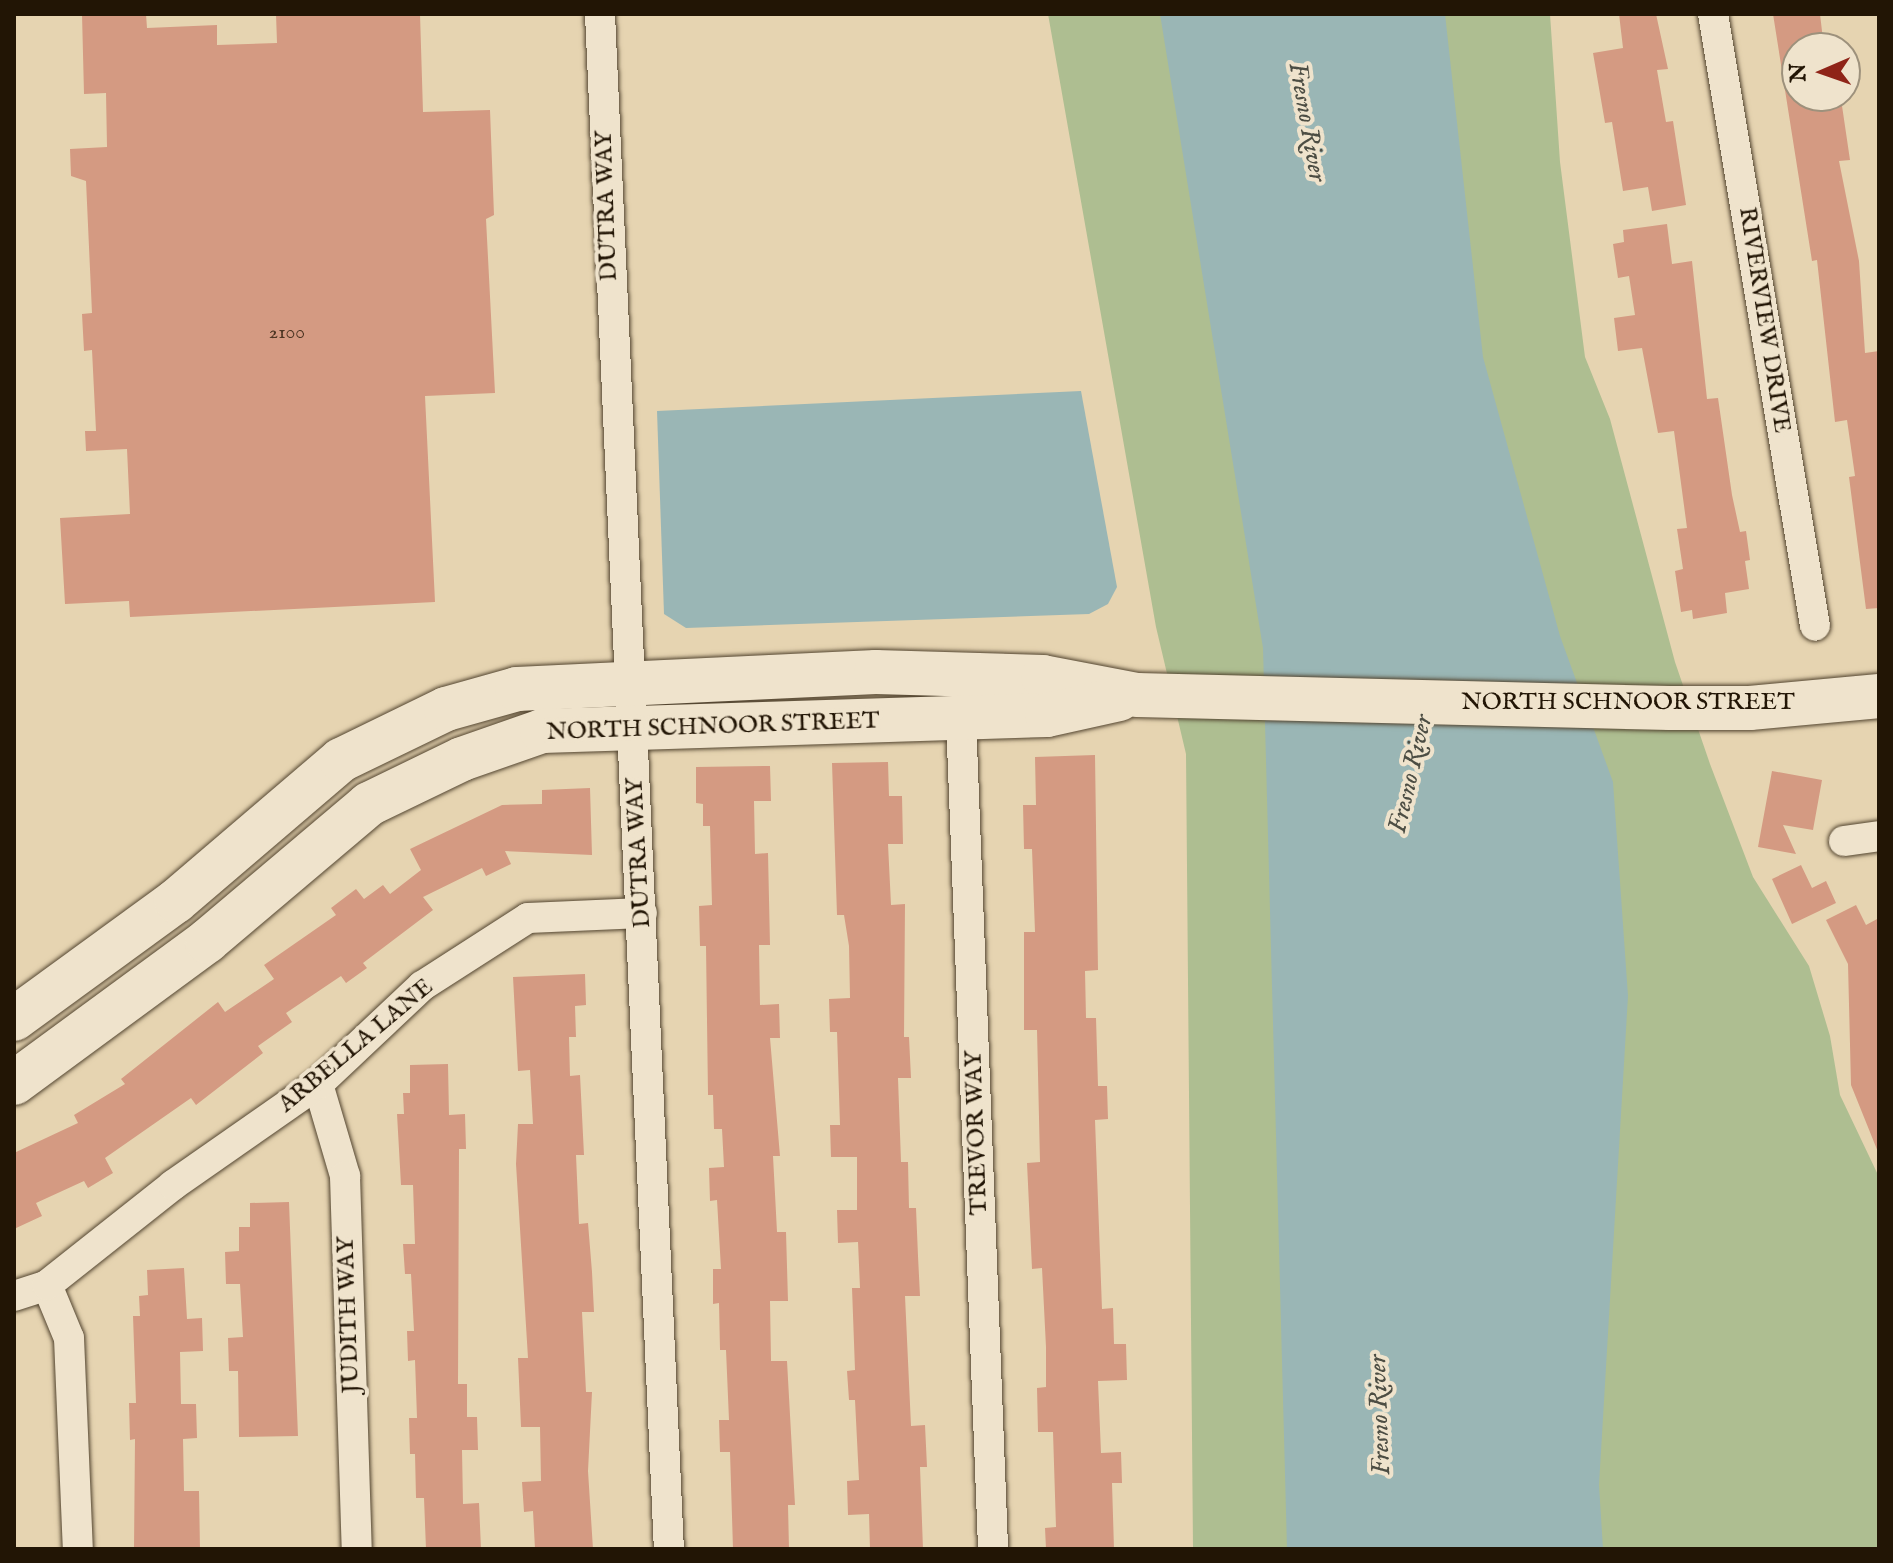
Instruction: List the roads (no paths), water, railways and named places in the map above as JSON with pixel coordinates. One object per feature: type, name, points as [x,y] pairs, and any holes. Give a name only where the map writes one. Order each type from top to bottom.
[{"type":"street","name":"DUTRA WAY","points":[[600,14],[669,1549]]},
{"type":"street","name":"RIVERVIEW DRIVE","points":[[1713,14],[1815,626]]},
{"type":"street","name":"NORTH SCHNOOR STREET","points":[[14,1019],[176,901],[341,760],[446,709],[517,689],[631,681],[876,672],[1043,677],[1137,695],[1670,708],[1750,708],[1879,696]]},
{"type":"street","name":"NORTH SCHNOOR STREET","points":[[14,1083],[207,941],[369,804],[462,759],[542,731],[1047,715],[1137,695]]},
{"type":"street","name":"TREVOR WAY","points":[[961,718],[993,1549]]},
{"type":"street","points":[[1844,841],[1879,836]]},
{"type":"street","name":"ARBELLA LANE","points":[[14,1296],[47,1285],[173,1185],[318,1084],[422,986],[528,918],[642,913]]},
{"type":"street","points":[[14,1053],[50,1030],[60,985]]},
{"type":"street","name":"JUDITH WAY","points":[[318,1084],[345,1176],[357,1549]]},
{"type":"street","points":[[47,1285],[69,1338],[78,1549]]},
{"type":"water","name":"Fresno River","points":[[1160,14],[1445,14],[1483,357],[1560,636],[1613,782],[1628,996],[1599,1485],[1603,1549],[1287,1549],[1263,648]]},
{"type":"water","points":[[1081,391],[1117,587],[1108,604],[1089,614],[686,628],[664,614],[657,411]]}]
